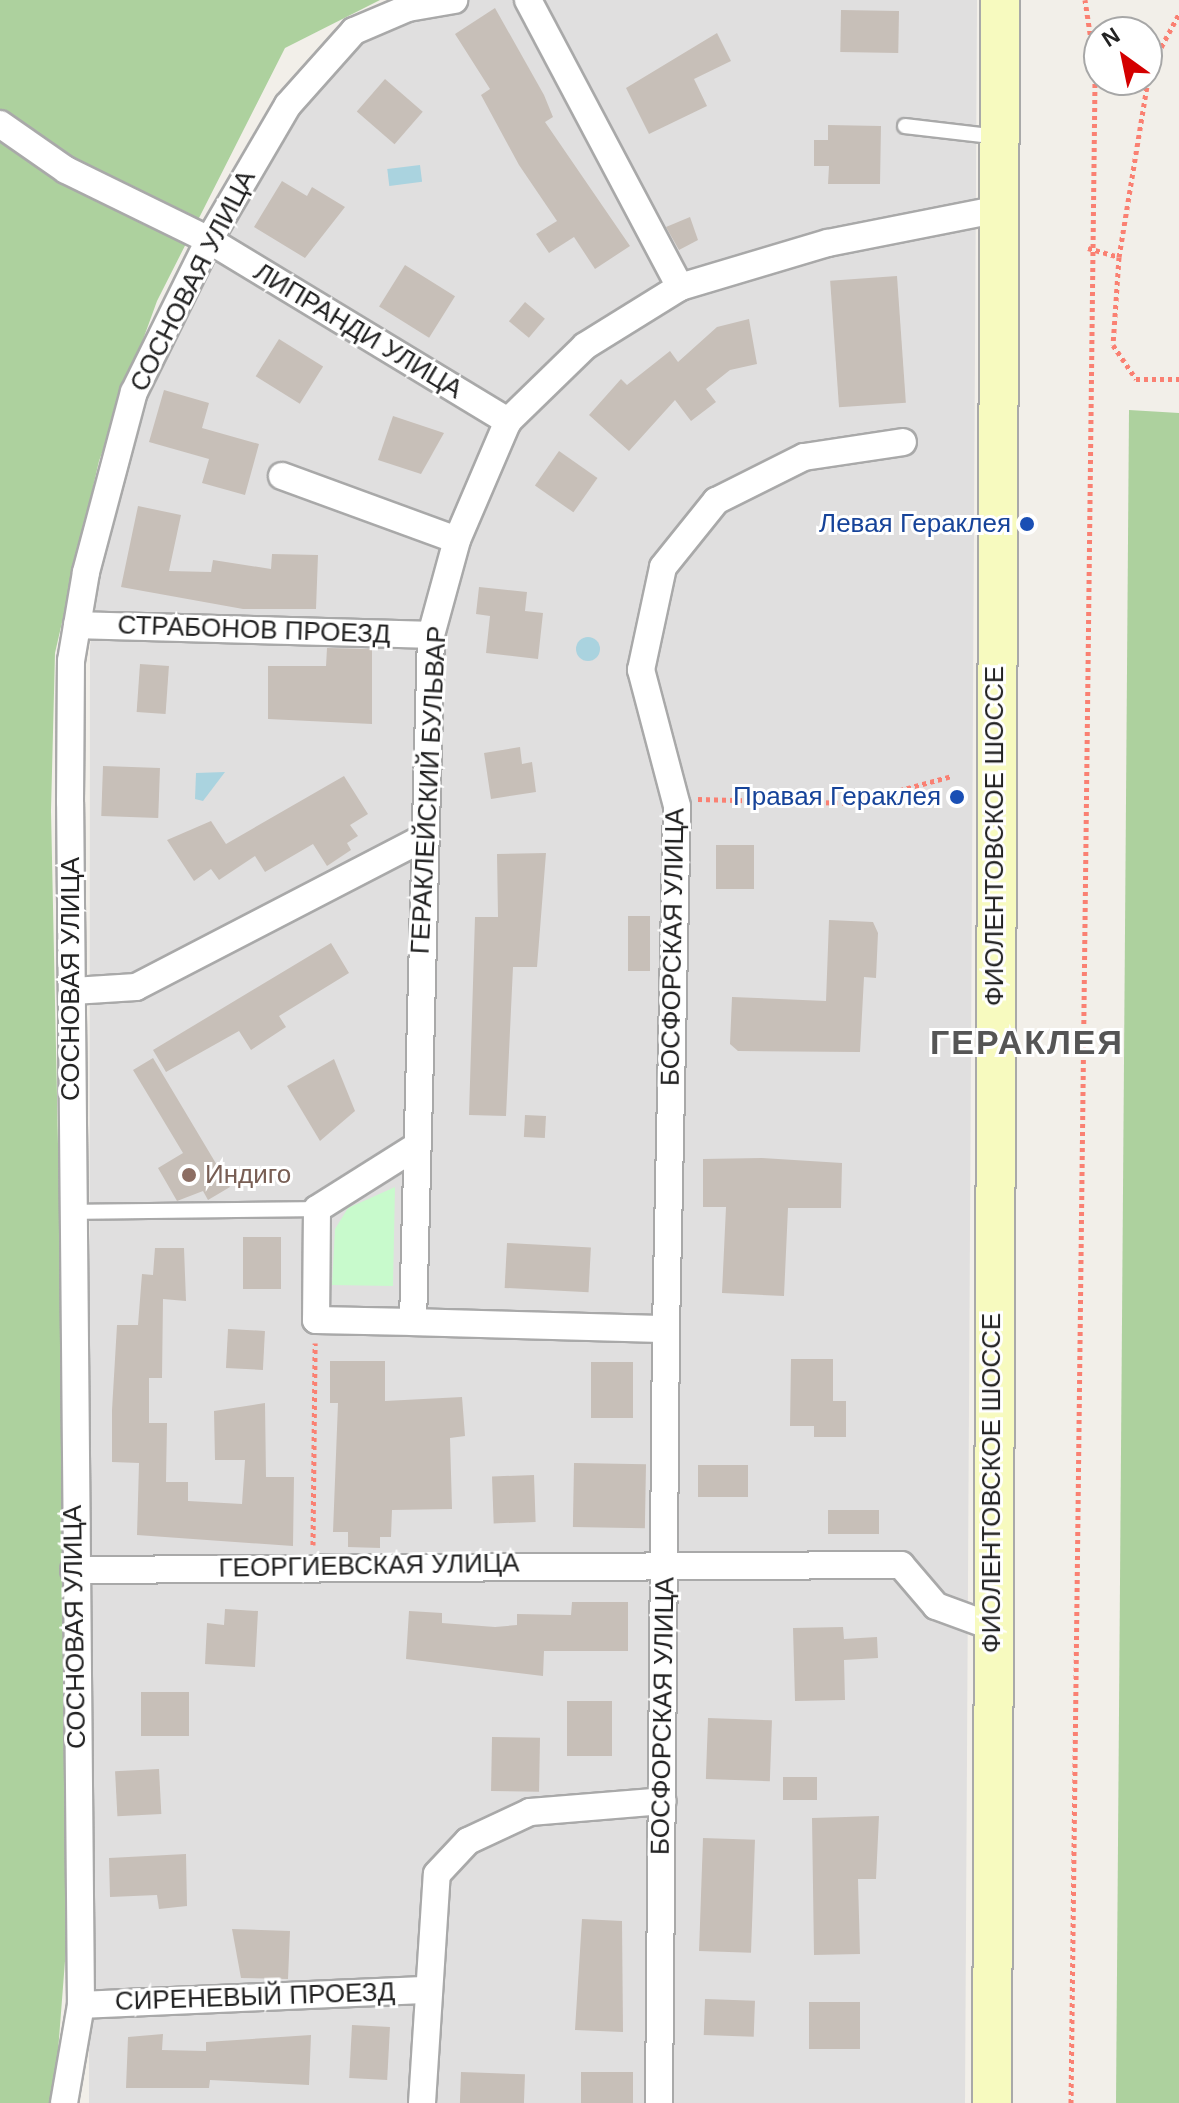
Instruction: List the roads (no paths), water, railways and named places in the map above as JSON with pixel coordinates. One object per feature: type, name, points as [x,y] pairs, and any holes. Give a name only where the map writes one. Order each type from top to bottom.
[{"type":"main road","name":"ФИОЛЕНТОВСКОЕ ШОССЕ","points":[[992,2103],[1000,0]]},
{"type":"street","name":"СОСНОВАЯ УЛИЦА","points":[[64,2103],[81,2005],[69,1212],[73,991],[71,677],[77,625],[134,392],[209,240],[288,105],[354,31],[408,8],[454,0]]},
{"type":"street","points":[[528,0],[680,287]]},
{"type":"street","name":"ЛИПРАНДИ УЛИЦА","points":[[0,124],[66,170],[209,240],[508,421]]},
{"type":"street","name":"ГЕРАКЛЕЙСКИЙ БУЛЬВАР","points":[[413,1322],[431,635],[457,540],[508,421],[585,346],[680,287],[828,243],[1000,209]]},
{"type":"street","name":"БОСФОРСКАЯ УЛИЦА","points":[[659,2103],[666,1329],[675,799],[641,670],[663,567],[716,501],[804,457],[903,442]]},
{"type":"street","points":[[282,476],[457,540]]},
{"type":"street","name":"СТРАБОНОВ ПРОЕЗД","points":[[77,625],[431,635]]},
{"type":"street","points":[[73,991],[136,987],[424,838]]},
{"type":"street","points":[[417,1146],[317,1209],[316,1320],[666,1329]]},
{"type":"street","name":"ГЕОРГИЕВСКАЯ УЛИЦА","points":[[74,1570],[665,1562],[901,1565],[936,1606],[993,1627]]},
{"type":"street","name":"СИРЕНЕВЫЙ ПРОЕЗД","points":[[422,2103],[437,1874],[468,1841],[530,1812],[663,1801]]},
{"type":"street","name":"СИРЕНЕВЫЙ ПРОЕЗД","points":[[81,2005],[428,1990]]},
{"type":"lane","points":[[905,126],[1000,137]]},
{"type":"lane","points":[[69,1212],[317,1209]]},
{"type":"water","points":[[420,165],[422,182],[389,186],[387,169]]},
{"type":"water","points":[[588,637],[597,640],[600,649],[597,658],[588,661],[579,658],[576,649],[579,640]]},
{"type":"water","points":[[225,772],[203,801],[195,799],[196,773]]},
{"type":"place","name":"Левая Гераклея","points":[[1027,524]]},
{"type":"place","name":"Правая Гераклея","points":[[957,797]]},
{"type":"place","name":"Индиго","points":[[189,1175]]},
{"type":"district","name":"ГЕРАКЛЕЯ","points":[[1027,1043]]}]
